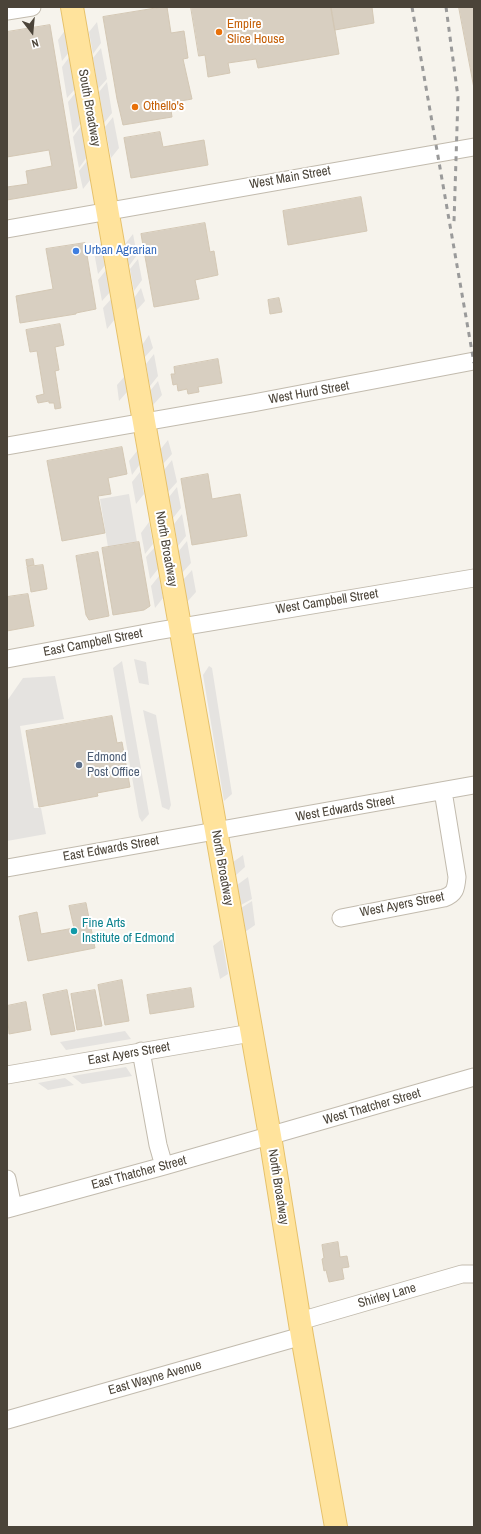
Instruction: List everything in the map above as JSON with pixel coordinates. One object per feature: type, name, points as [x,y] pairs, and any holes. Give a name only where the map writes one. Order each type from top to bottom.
[{"type":"main road","name":"South Broadway","points":[[72,7],[107,210]]},
{"type":"main road","name":"North Broadway","points":[[107,210],[270,1136],[301,1328],[336,1527]]},
{"type":"street","points":[[7,11],[32,7]]},
{"type":"street","name":"West Main Street","points":[[7,229],[107,210],[474,147]]},
{"type":"street","name":"West Hurd Street","points":[[7,446],[387,379],[474,361]]},
{"type":"street","name":"West Campbell Street","points":[[180,628],[474,578]]},
{"type":"street","name":"East Campbell Street","points":[[7,659],[180,628]]},
{"type":"street","name":"West Edwards Street","points":[[216,830],[474,785]]},
{"type":"street","name":"West Ayers Street","points":[[341,918],[444,898],[452,895],[456,888],[457,877],[443,791]]},
{"type":"street","name":"East Edwards Street","points":[[7,868],[216,830]]},
{"type":"street","name":"East Ayers Street","points":[[7,1075],[251,1033]]},
{"type":"street","points":[[141,1051],[158,1145],[164,1166]]},
{"type":"street","name":"West Thatcher Street","points":[[270,1136],[474,1077]]},
{"type":"street","name":"East Thatcher Street","points":[[10,1208],[270,1136]]},
{"type":"street","points":[[7,1179],[10,1208]]},
{"type":"street","name":"Shirley Lane","points":[[301,1328],[462,1274],[474,1274]]},
{"type":"street","name":"East Wayne Avenue","points":[[7,1420],[301,1328]]},
{"type":"shaded area","points":[[97,22],[101,43],[93,54],[89,32]]},
{"type":"shaded area","points":[[66,29],[70,51],[62,61],[58,40]]},
{"type":"shaded area","points":[[101,48],[107,79],[98,89],[93,58]]},
{"type":"shaded area","points":[[70,56],[76,88],[67,98],[62,67]]},
{"type":"shaded area","points":[[107,82],[112,113],[104,123],[99,92]]},
{"type":"shaded area","points":[[76,92],[81,123],[73,133],[68,102]]},
{"type":"shaded area","points":[[113,117],[119,148],[111,158],[105,127]]},
{"type":"shaded area","points":[[81,126],[87,157],[79,168],[73,137]]},
{"type":"shaded area","points":[[87,161],[91,179],[83,189],[79,171]]},
{"type":"shaded area","points":[[133,234],[137,255],[129,266],[125,244]]},
{"type":"shaded area","points":[[102,242],[106,264],[98,274],[94,252]]},
{"type":"shaded area","points":[[138,259],[142,280],[134,291],[130,269]]},
{"type":"shaded area","points":[[107,269],[111,291],[102,301],[98,280]]},
{"type":"shaded area","points":[[141,288],[145,301],[136,311],[134,298]]},
{"type":"shaded area","points":[[112,298],[115,319],[107,329],[103,308]]},
{"type":"shaded area","points":[[149,335],[153,348],[144,358],[142,345]]},
{"type":"shaded area","points":[[154,354],[158,376],[150,386],[146,364]]},
{"type":"shaded area","points":[[125,376],[127,392],[119,401],[117,385]]},
{"type":"shaded area","points":[[158,381],[162,395],[153,405],[150,391]]},
{"type":"shaded area","points":[[168,440],[172,454],[163,464],[160,450]]},
{"type":"shaded area","points":[[137,451],[140,464],[132,475],[129,461]]},
{"type":"shaded area","points":[[172,460],[177,482],[168,492],[164,470]]},
{"type":"shaded area","points":[[140,472],[144,494],[136,504],[132,482]]},
{"type":"shaded area","points":[[177,487],[181,508],[173,518],[169,497]]},
{"type":"shaded area","points":[[129,494],[137,542],[108,547],[100,499]]},
{"type":"shaded area","points":[[182,514],[186,536],[178,546],[174,524]]},
{"type":"shaded area","points":[[149,522],[153,544],[145,554],[141,533]]},
{"type":"shaded area","points":[[187,541],[191,563],[182,573],[178,552]]},
{"type":"shaded area","points":[[155,547],[158,569],[150,579],[146,557]]},
{"type":"shaded area","points":[[192,570],[196,592],[187,602],[183,580]]},
{"type":"shaded area","points":[[159,576],[163,598],[155,608],[151,586]]},
{"type":"shaded area","points":[[134,659],[146,662],[149,685],[139,683]]},
{"type":"shaded area","points":[[122,661],[149,814],[142,822],[139,817],[113,668]]},
{"type":"shaded area","points":[[209,666],[212,668],[232,794],[224,801],[203,675]]},
{"type":"shaded area","points":[[55,676],[64,719],[20,726],[34,808],[41,808],[46,834],[7,841],[7,701],[23,678]]},
{"type":"shaded area","points":[[143,710],[156,715],[171,805],[169,810],[162,807]]},
{"type":"shaded area","points":[[243,855],[245,867],[235,876],[233,862]]},
{"type":"shaded area","points":[[248,877],[252,899],[241,905],[237,885]]},
{"type":"shaded area","points":[[252,901],[255,925],[245,932],[241,908]]},
{"type":"shaded area","points":[[222,939],[228,974],[220,979],[213,946]]},
{"type":"shaded area","points":[[125,1031],[131,1039],[66,1050],[60,1042]]},
{"type":"shaded area","points":[[126,1067],[132,1076],[82,1084],[72,1076]]},
{"type":"shaded area","points":[[65,1078],[74,1085],[48,1090],[38,1083]]},
{"type":"building","points":[[167,7],[171,33],[184,31],[188,58],[183,59],[192,99],[170,103],[172,117],[123,125],[103,17]]},
{"type":"building","points":[[191,7],[331,7],[339,54],[258,68],[256,59],[228,63],[230,73],[208,77],[205,55],[199,56]]},
{"type":"building","points":[[331,7],[372,7],[374,23],[335,30]]},
{"type":"building","points":[[459,7],[474,7],[474,88]]},
{"type":"building","points":[[50,25],[77,188],[7,200],[7,187],[28,184],[26,171],[52,166],[49,150],[7,157],[7,32]]},
{"type":"building","points":[[160,132],[163,147],[204,140],[208,165],[131,178],[124,138]]},
{"type":"building","points":[[361,197],[367,231],[288,245],[283,211]]},
{"type":"building","points":[[205,223],[210,252],[214,251],[218,275],[195,280],[199,299],[154,307],[141,234]]},
{"type":"building","points":[[85,243],[96,309],[76,314],[20,323],[16,296],[53,289],[46,249]]},
{"type":"building","points":[[279,298],[282,312],[270,314],[268,300]]},
{"type":"building","points":[[60,324],[64,345],[55,347],[59,370],[55,371],[61,408],[55,409],[54,403],[49,403],[49,401],[38,403],[36,396],[44,394],[37,351],[30,352],[26,330]]},
{"type":"building","points":[[218,359],[222,383],[198,387],[199,392],[188,394],[187,389],[178,391],[177,384],[173,385],[171,374],[175,374],[174,367]]},
{"type":"building","points":[[122,447],[127,474],[108,478],[111,494],[98,496],[105,533],[62,541],[47,461]]},
{"type":"building","points":[[208,474],[212,499],[240,494],[247,536],[192,545],[181,479]]},
{"type":"building","points":[[139,542],[150,606],[144,610],[113,615],[102,548]]},
{"type":"building","points":[[98,552],[109,616],[89,620],[86,615],[76,556]]},
{"type":"building","points":[[33,559],[34,565],[27,566],[26,560]]},
{"type":"building","points":[[43,565],[47,589],[31,592],[27,567]]},
{"type":"building","points":[[28,594],[34,626],[7,631],[7,597]]},
{"type":"building","name":"Edmond Post Office","points":[[112,716],[117,743],[122,742],[130,787],[97,793],[98,796],[39,807],[26,731]]},
{"type":"building","name":"Fine Arts Institute of Edmond","points":[[86,903],[95,948],[28,961],[19,916],[37,912],[41,934],[74,928],[69,906]]},
{"type":"building","points":[[122,980],[129,1021],[105,1025],[98,985]]},
{"type":"building","points":[[191,988],[194,1007],[150,1014],[147,995]]},
{"type":"building","points":[[67,990],[75,1031],[51,1035],[43,995]]},
{"type":"building","points":[[95,990],[102,1026],[77,1030],[71,994]]},
{"type":"building","points":[[26,1002],[31,1030],[9,1034],[7,1006]]},
{"type":"building","points":[[338,1242],[340,1257],[347,1256],[349,1267],[342,1268],[344,1279],[329,1282],[326,1270],[324,1271],[322,1245]]},
{"type":"railway","points":[[412,7],[474,363]]},
{"type":"railway","points":[[446,7],[458,97],[454,222]]},
{"type":"place","name":"Empire Slice House","points":[[219,32]]},
{"type":"place","name":"Othello's","points":[[135,107]]},
{"type":"place","name":"Urban Agrarian","points":[[76,251]]},
{"type":"place","name":"Edmond Post Office","points":[[79,765]]},
{"type":"place","name":"Fine Arts Institute of Edmond","points":[[74,931]]}]
